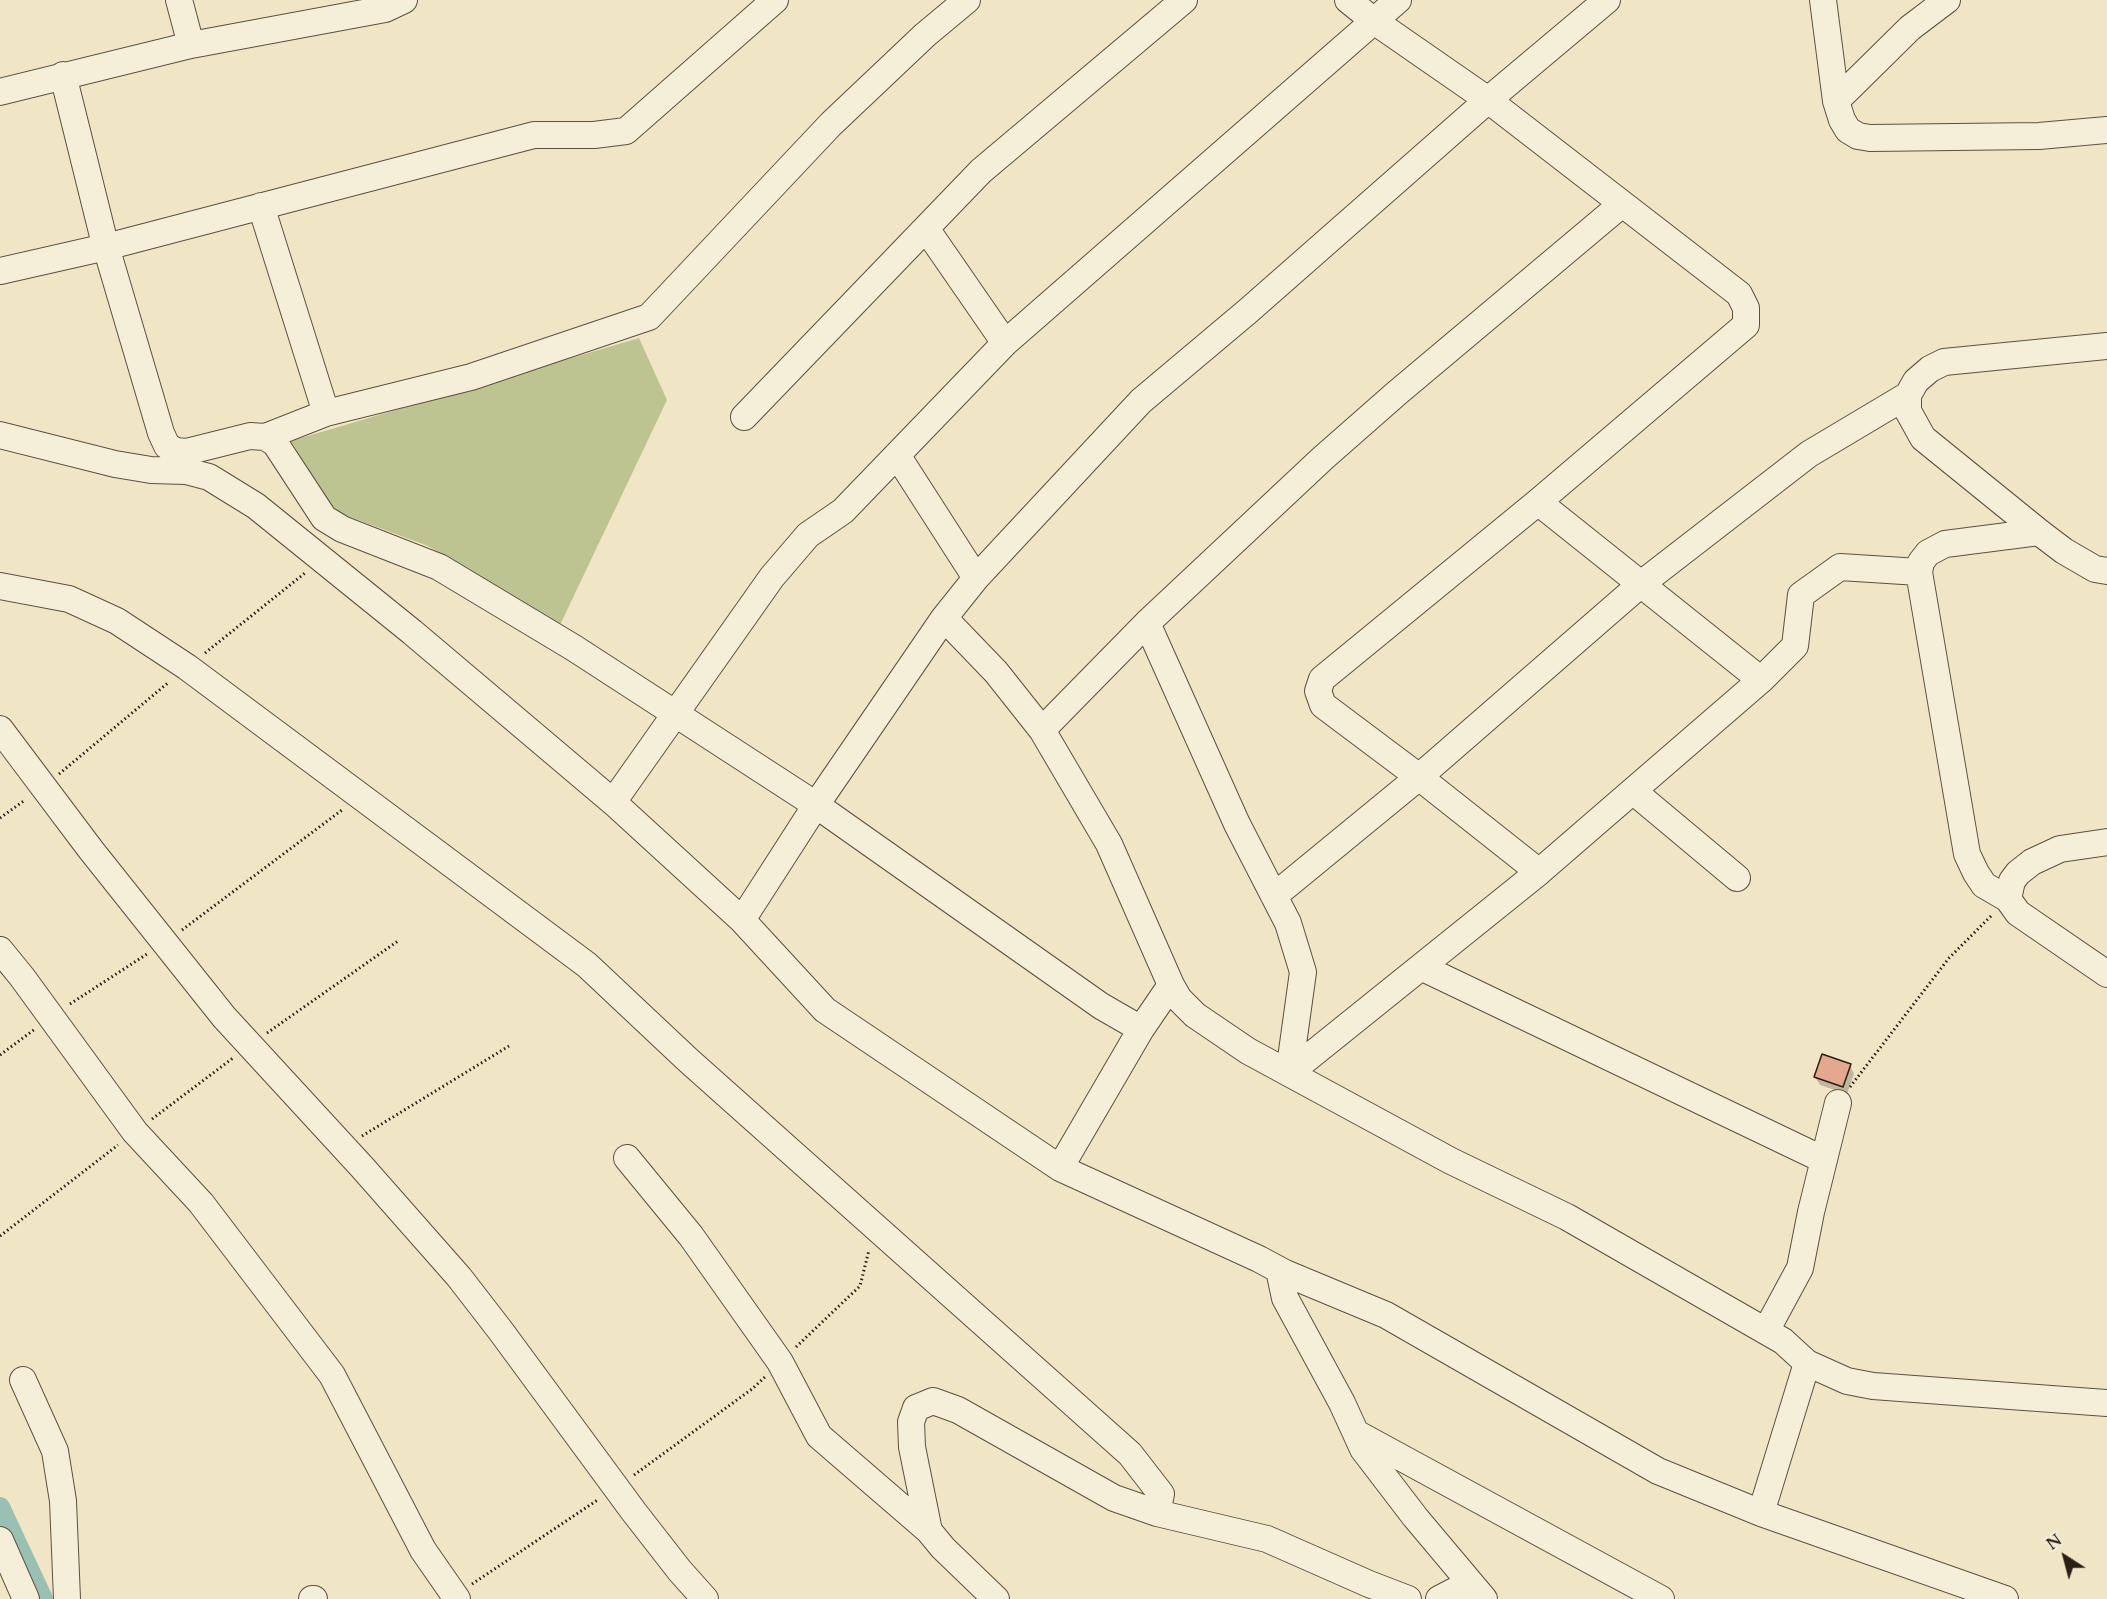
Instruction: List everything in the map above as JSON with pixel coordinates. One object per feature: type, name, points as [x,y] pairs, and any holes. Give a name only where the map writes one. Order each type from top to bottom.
[{"type":"street","points":[[179,0],[191,45]]},
{"type":"street","points":[[0,92],[191,45],[385,9],[404,0]]},
{"type":"street","points":[[0,271],[106,247],[534,135],[594,135],[626,130],[775,0]]},
{"type":"street","points":[[0,435],[115,464],[151,470],[186,461],[250,436],[265,437],[326,413],[471,377],[649,317],[831,124],[967,0]]},
{"type":"street","points":[[744,417],[927,230],[981,171],[1184,0]]},
{"type":"street","points":[[1348,0],[1374,21],[1488,100],[1739,294],[1746,308],[1746,325],[1538,502],[1322,679],[1318,692],[1323,705],[1539,872]]},
{"type":"street","points":[[613,802],[772,577],[808,536],[843,511],[1005,343],[1398,0]]},
{"type":"street","points":[[742,920],[816,805],[944,618],[976,578],[1141,401],[1248,312],[1488,100],[1607,0]]},
{"type":"street","points":[[1823,0],[1836,101],[1848,130],[1858,136],[1870,138],[2039,136],[2107,130]]},
{"type":"street","points":[[1836,101],[1910,28],[1947,0]]},
{"type":"street","points":[[63,75],[106,247],[161,433],[167,446],[208,477],[256,506],[323,559],[613,802],[742,920],[825,1010],[1060,1168],[1279,1270],[1386,1315],[1658,1471],[1761,1513],[2005,1599]]},
{"type":"street","points":[[1042,730],[1147,623],[1323,458],[1622,204]]},
{"type":"street","points":[[261,206],[326,413]]},
{"type":"street","points":[[927,230],[1005,343]]},
{"type":"street","points":[[1274,896],[1419,777],[1641,584],[1809,454],[1908,395],[1916,381],[1930,369],[1944,362],[2107,346]]},
{"type":"street","points":[[1908,395],[1908,411],[1923,438],[2064,551],[2095,569],[2107,571]]},
{"type":"street","points":[[265,437],[275,443],[282,452],[324,518],[342,529],[439,567],[574,648],[816,805],[1101,1006],[1141,1029]]},
{"type":"street","points":[[897,455],[976,578]]},
{"type":"street","points":[[1538,502],[1761,680]]},
{"type":"street","points":[[2039,532],[1945,544],[1928,553],[1921,562],[1919,572],[1967,854],[1984,885],[2008,898],[2018,913],[2107,974]]},
{"type":"street","points":[[1289,1073],[1539,872],[1761,680],[1795,646],[1801,595],[1840,567],[1919,572]]},
{"type":"street","points":[[0,586],[69,599],[117,621],[187,667],[587,965],[688,1060],[1130,1454],[1161,1494],[1157,1513]]},
{"type":"street","points":[[944,618],[996,672],[1042,730],[1109,844],[1179,999],[1195,1015],[1248,1051],[1451,1161],[1567,1217],[1783,1341],[1807,1363],[1847,1381],[1873,1386],[2107,1403]]},
{"type":"street","points":[[1147,623],[1237,824],[1288,923],[1303,972],[1289,1073]]},
{"type":"street","points":[[0,729],[224,1017],[344,1147],[459,1277],[616,1488],[680,1571],[705,1599]]},
{"type":"street","points":[[1633,791],[1737,878]]},
{"type":"street","points":[[2008,898],[2012,881],[2032,862],[2060,849],[2107,842]]},
{"type":"street","points":[[0,950],[135,1132],[201,1203],[332,1375],[423,1550],[454,1598]]},
{"type":"street","points":[[1421,967],[1824,1160]]},
{"type":"street","points":[[1060,1168],[1141,1029],[1171,985]]},
{"type":"street","points":[[1766,1331],[1800,1268],[1838,1103]]},
{"type":"street","points":[[627,1158],[691,1236],[780,1362],[819,1436],[930,1531],[996,1599]]},
{"type":"street","points":[[1279,1270],[1285,1298],[1342,1403],[1367,1455],[1477,1591],[1439,1599]]},
{"type":"street","points":[[1761,1513],[1807,1363]]},
{"type":"street","points":[[23,1380],[55,1451],[63,1501],[68,1599]]},
{"type":"street","points":[[930,1531],[912,1447],[911,1422],[916,1408],[933,1401],[958,1410],[1114,1498],[1157,1513],[1267,1539],[1408,1599]]},
{"type":"street","points":[[1356,1433],[1661,1599]]},
{"type":"street","points":[[0,1540],[26,1599]]},
{"type":"path","points":[[0,818],[43,786],[323,559]]},
{"type":"path","points":[[1838,1103],[1949,958],[2008,898]]},
{"type":"path","points":[[0,1236],[250,1045],[398,941]]},
{"type":"path","points":[[344,1147],[508,1046]]},
{"type":"path","points":[[454,1598],[616,1488],[752,1389],[860,1286],[875,1225]]},
{"type":"green space","points":[[639,338],[667,400],[560,625],[428,546],[334,511],[291,441]]},
{"type":"building","points":[[1822,1054],[1851,1064],[1843,1087],[1814,1077]]},
{"type":"waterway","points":[[0,1507],[43,1599]]}]
